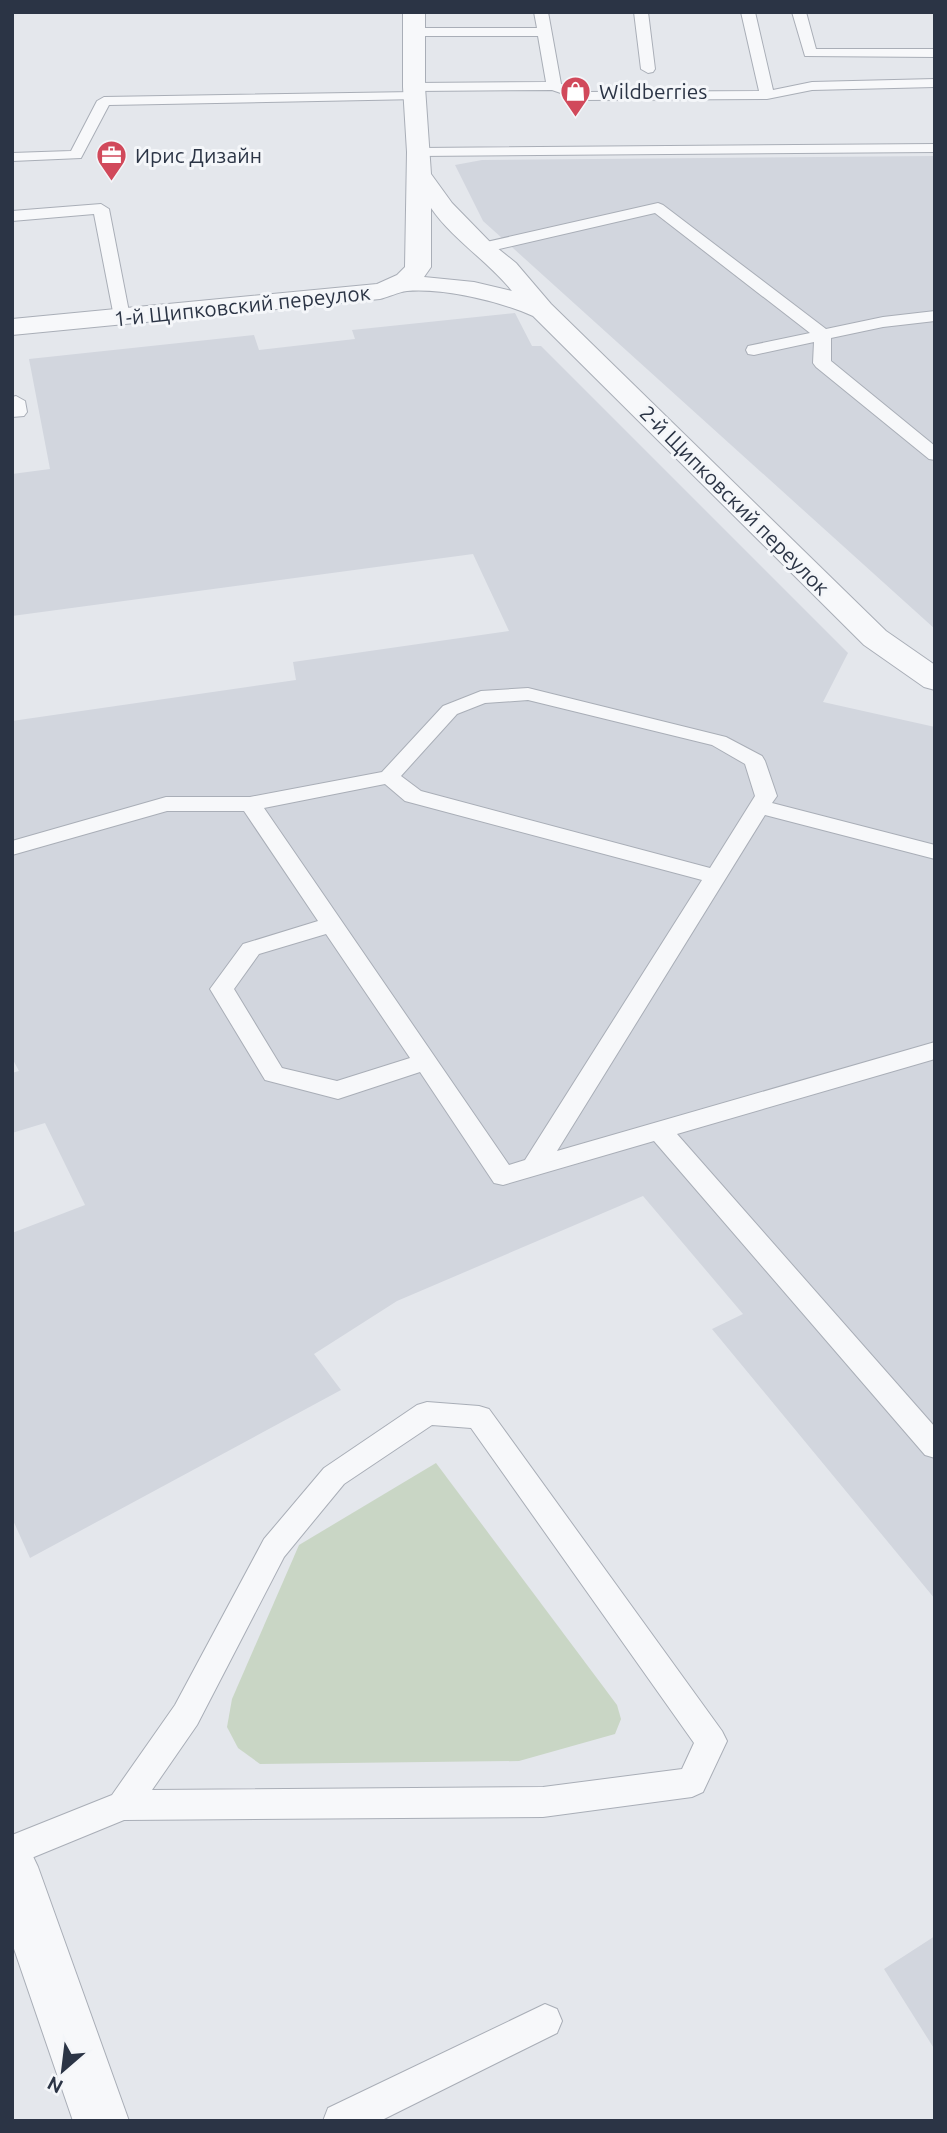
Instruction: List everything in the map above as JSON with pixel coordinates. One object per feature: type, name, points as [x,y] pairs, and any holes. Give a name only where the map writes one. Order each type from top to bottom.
[{"type":"street","name":"1-й Щипковский переулок","points":[[12,327],[380,291],[403,283],[414,275],[418,267],[419,163],[414,91],[414,22]]},
{"type":"street","name":"2-й Щипковский переулок","points":[[419,163],[443,208],[482,248],[508,268],[542,310],[875,638],[935,680]]},
{"type":"street","name":"2-й Щипковский переулок","points":[[403,283],[492,293],[519,299],[542,310]]},
{"type":"street","points":[[12,1867],[101,2121]]},
{"type":"lane","points":[[541,12],[554,86]]},
{"type":"lane","points":[[641,12],[648,69]]},
{"type":"lane","points":[[748,12],[767,95]]},
{"type":"lane","points":[[799,12],[810,53],[935,53]]},
{"type":"lane","points":[[414,22],[544,32]]},
{"type":"lane","points":[[12,157],[76,155],[104,101],[554,86],[581,96],[767,95],[813,86],[935,83]]},
{"type":"lane","points":[[419,163],[935,148]]},
{"type":"lane","points":[[482,248],[658,208],[823,335]]},
{"type":"lane","points":[[12,216],[101,209],[122,317]]},
{"type":"lane","points":[[754,350],[883,322],[935,316]]},
{"type":"lane","points":[[823,335],[822,362],[935,455]]},
{"type":"lane","points":[[12,848],[166,804],[250,804],[389,778],[450,710],[481,697],[528,694],[719,741],[754,761],[766,796],[534,1167]]},
{"type":"lane","points":[[389,778],[413,796],[716,877]]},
{"type":"lane","points":[[250,804],[503,1176],[935,1050]]},
{"type":"lane","points":[[760,807],[935,852]]},
{"type":"lane","points":[[332,925],[251,949],[222,989],[274,1074],[338,1090],[424,1062]]},
{"type":"lane","points":[[659,1130],[935,1447]]},
{"type":"lane","points":[[12,1851],[123,1805],[543,1802],[692,1782],[711,1741],[479,1417],[427,1413],[334,1476],[274,1548],[186,1716],[123,1805]]},
{"type":"lane","points":[[341,2121],[545,2021]]},
{"type":"shaded area","points":[[935,156],[935,629],[483,221],[455,165],[482,160]]},
{"type":"shaded area","points":[[515,313],[532,346],[541,346],[848,653],[823,702],[935,727],[935,1599],[712,1329],[743,1314],[643,1196],[397,1301],[314,1354],[341,1390],[30,1558],[12,1518],[12,1233],[85,1205],[45,1123],[12,1133],[12,1073],[19,1071],[12,1058],[12,721],[296,680],[293,662],[509,631],[473,554],[12,616],[12,474],[50,469],[29,359],[254,335],[259,350],[355,339],[352,330]]},
{"type":"shaded area","points":[[935,1936],[935,2050],[884,1969]]},
{"type":"green space","points":[[436,1463],[617,1705],[621,1719],[615,1734],[519,1761],[260,1764],[238,1748],[227,1727],[232,1699],[299,1545]]},
{"type":"place","name":"Wildberries","points":[[576,118]]},
{"type":"place","name":"Ирис Дизайн","points":[[112,182]]}]
